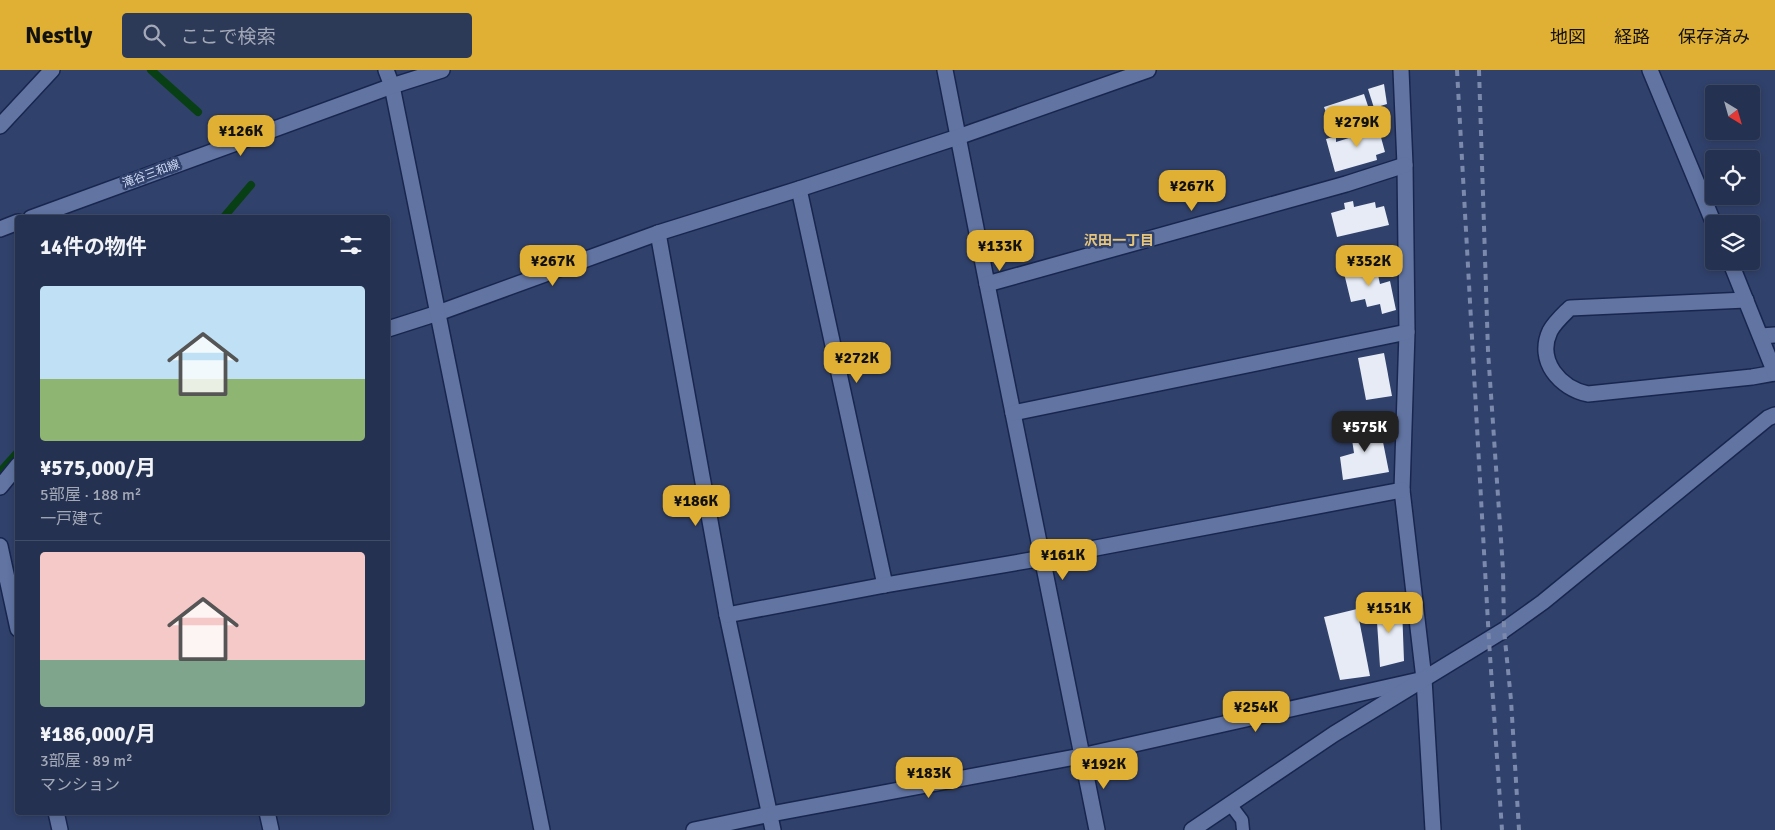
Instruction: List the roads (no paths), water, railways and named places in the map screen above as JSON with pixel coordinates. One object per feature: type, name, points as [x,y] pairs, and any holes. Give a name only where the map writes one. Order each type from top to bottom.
[{"type":"street","points":[[0,126],[52,70]]},
{"type":"street","points":[[386,70],[392,86],[542,830]]},
{"type":"street","name":"滝谷三和線","points":[[39,215],[392,86],[442,70]]},
{"type":"street","points":[[945,70],[1097,830]]},
{"type":"street","points":[[390,328],[438,313],[658,232],[799,190],[958,137],[1148,70]]},
{"type":"street","points":[[1401,70],[1405,166],[1406,332],[1402,490],[1424,679],[1433,830]]},
{"type":"street","points":[[1650,70],[1710,215]]},
{"type":"street","points":[[987,284],[1405,166]]},
{"type":"street","points":[[799,190],[885,585]]},
{"type":"street","points":[[0,229],[15,223]]},
{"type":"street","points":[[658,232],[727,615],[774,830]]},
{"type":"street","points":[[1734,270],[1746,300],[1768,335],[1775,373],[1588,394],[1575,391],[1562,383],[1550,366],[1546,350],[1548,337],[1551,329],[1560,317],[1570,308],[1746,300]]},
{"type":"street","points":[[1013,412],[1406,332]]},
{"type":"street","points":[[1192,830],[1334,734],[1489,641],[1543,602],[1768,418],[1775,415]]},
{"type":"street","points":[[0,487],[15,469]]},
{"type":"street","points":[[727,615],[1402,490]]},
{"type":"street","points":[[0,546],[15,615]]},
{"type":"street","points":[[694,830],[1081,756],[1424,679]]},
{"type":"street","points":[[57,815],[60,830]]},
{"type":"street","points":[[268,815],[271,830]]},
{"type":"lane","points":[[1230,804],[1242,820],[1243,830]]},
{"type":"waterway","points":[[151,70],[198,112]]},
{"type":"waterway","points":[[226,215],[251,185]]},
{"type":"waterway","points":[[0,472],[15,455]]},
{"type":"railway","points":[[1457,70],[1489,641],[1502,830]]},
{"type":"railway","points":[[1479,70],[1488,351],[1503,569],[1504,630],[1511,700],[1519,830]]},
{"type":"district","name":"沢田一丁目","points":[[1119,240]]}]
